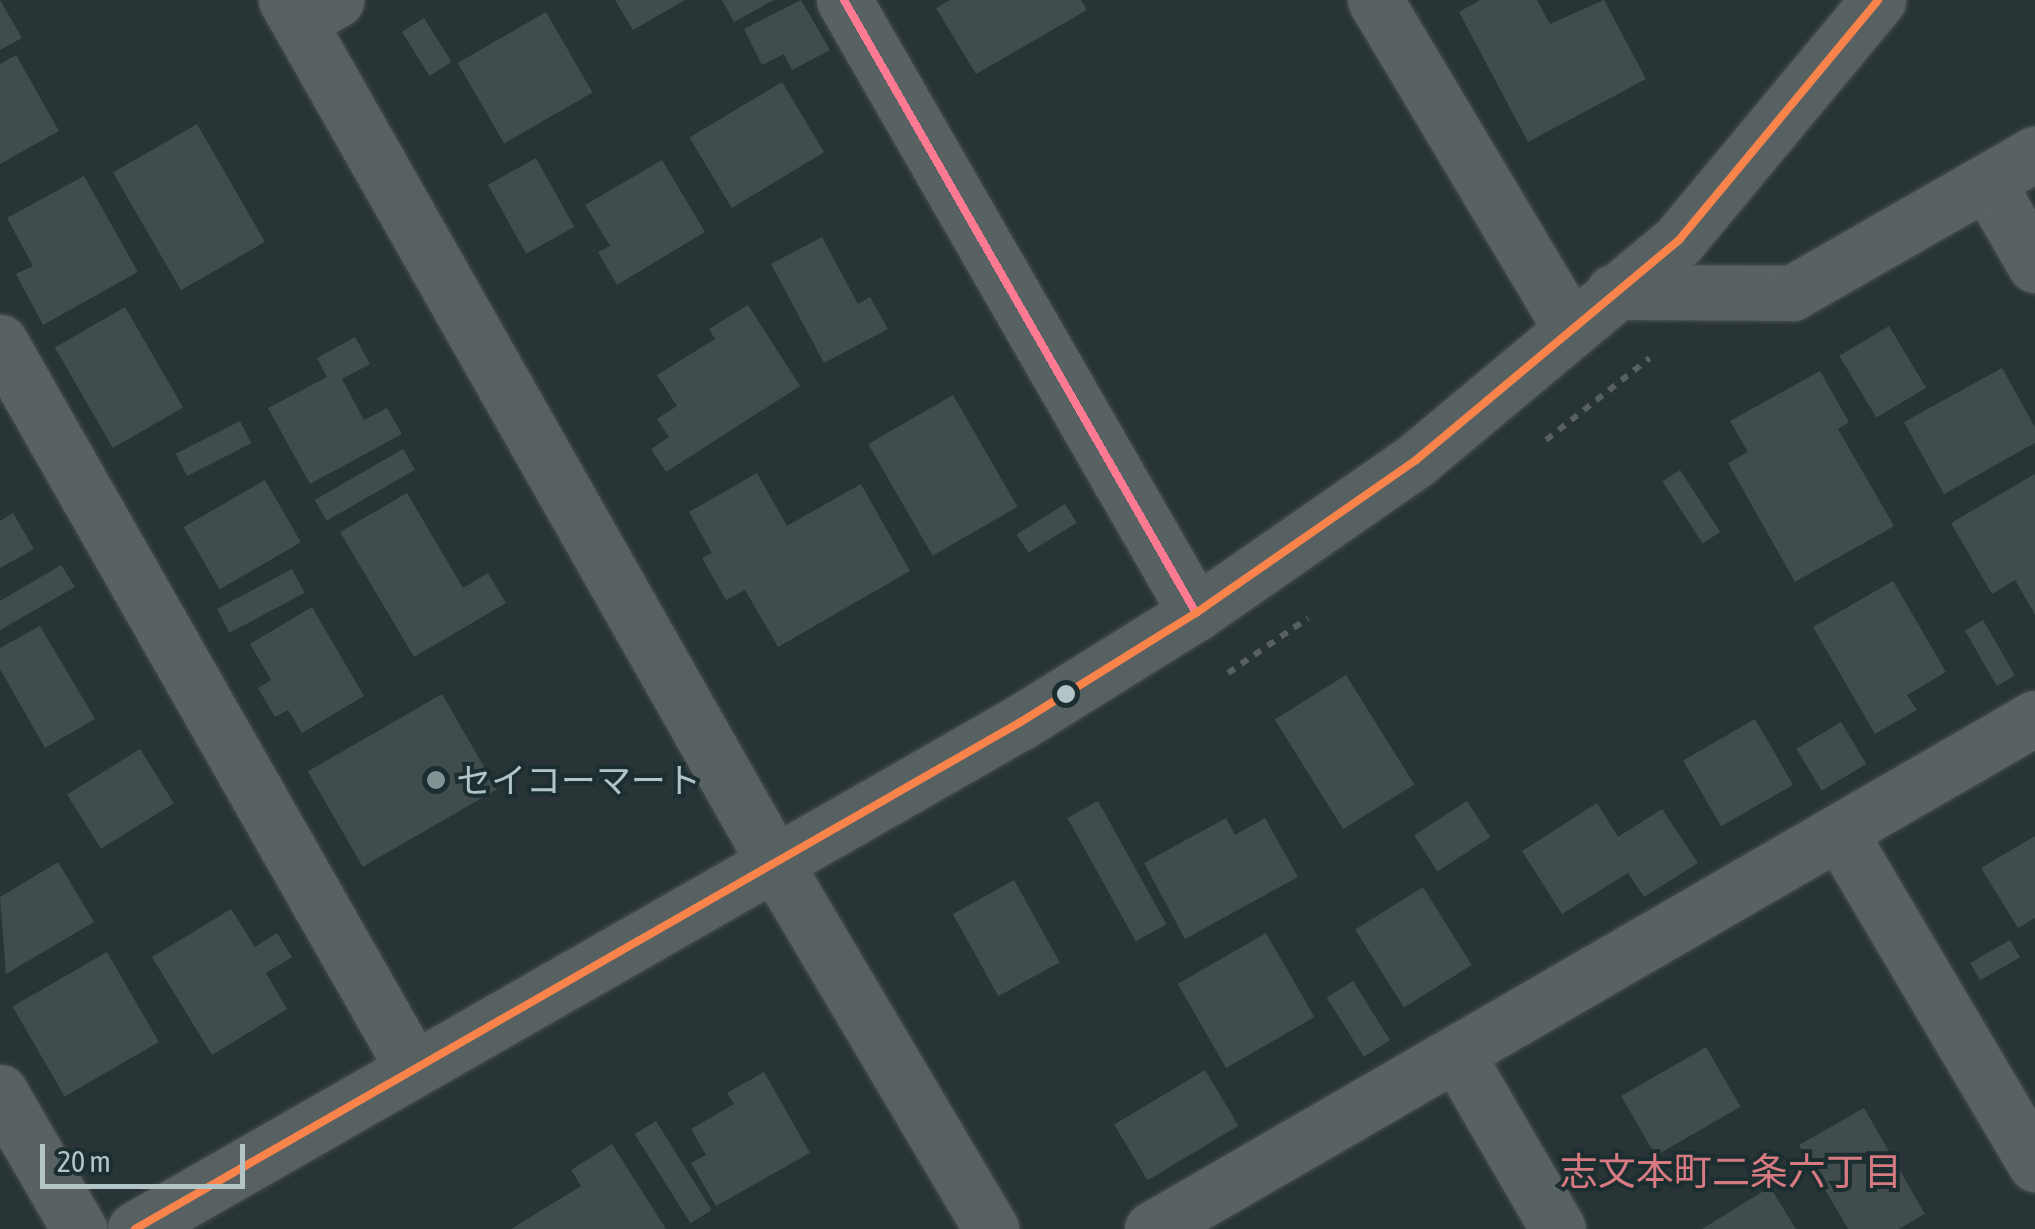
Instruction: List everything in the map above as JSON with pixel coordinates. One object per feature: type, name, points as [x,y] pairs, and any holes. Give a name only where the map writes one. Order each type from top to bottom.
[{"type":"main road","points":[[136,1229],[413,1068],[776,865],[1196,613],[1416,460],[1570,327],[1679,240],[1878,0]]},
{"type":"main road","points":[[307,7],[776,865],[991,1229]]},
{"type":"street","points":[[844,0],[1196,613]]},
{"type":"street","points":[[1375,0],[1570,327]]},
{"type":"street","points":[[1614,292],[1792,293],[2035,154]]},
{"type":"street","points":[[1987,182],[2035,265]]},
{"type":"street","points":[[0,342],[413,1068]]},
{"type":"street","points":[[1152,1229],[2035,718]]},
{"type":"street","points":[[1838,832],[2035,1164]]},
{"type":"street","points":[[1456,1053],[1558,1229]]},
{"type":"street","points":[[0,1092],[78,1229]]},
{"type":"building","points":[[0,0],[22,38],[0,50]]},
{"type":"building","points":[[615,0],[685,0],[633,30]]},
{"type":"building","points":[[722,0],[774,0],[734,22]]},
{"type":"building","points":[[801,0],[830,50],[792,70],[784,54],[762,65],[744,29]]},
{"type":"building","points":[[950,0],[1081,0],[1087,10],[976,74],[936,8]]},
{"type":"building","points":[[1480,0],[1537,0],[1550,24],[1604,0],[1646,79],[1528,142],[1459,12]]},
{"type":"building","points":[[546,12],[592,93],[504,144],[458,63]]},
{"type":"building","points":[[424,18],[452,62],[430,76],[402,32]]},
{"type":"building","points":[[16,55],[59,131],[0,164],[0,64]]},
{"type":"building","points":[[782,82],[824,152],[732,208],[689,138]]},
{"type":"building","points":[[197,124],[265,242],[181,290],[113,172]]},
{"type":"building","points":[[536,158],[574,227],[526,254],[488,185]]},
{"type":"building","points":[[662,160],[705,232],[617,285],[598,252],[610,246],[585,205]]},
{"type":"building","points":[[84,176],[138,272],[43,325],[16,274],[33,266],[7,218]]},
{"type":"building","points":[[822,237],[858,304],[870,297],[888,329],[824,363],[771,264]]},
{"type":"building","points":[[748,305],[800,386],[666,472],[651,449],[669,437],[657,419],[677,406],[657,375],[715,339],[709,329]]},
{"type":"building","points":[[125,307],[183,407],[113,448],[55,348]]},
{"type":"building","points":[[1889,326],[1926,388],[1876,418],[1839,356]]},
{"type":"building","points":[[355,337],[370,364],[342,379],[364,420],[387,408],[402,434],[310,484],[268,408],[327,377],[317,358]]},
{"type":"building","points":[[2002,368],[2035,427],[2035,443],[1944,494],[1904,422]]},
{"type":"building","points":[[1820,371],[1849,422],[1838,429],[1894,526],[1795,582],[1728,463],[1748,452],[1730,421]]},
{"type":"building","points":[[953,395],[1018,507],[933,556],[868,444]]},
{"type":"building","points":[[240,421],[251,443],[187,476],[176,454]]},
{"type":"building","points":[[403,449],[415,470],[327,521],[315,500]]},
{"type":"building","points":[[1680,470],[1720,532],[1703,543],[1662,481]]},
{"type":"building","points":[[757,473],[787,526],[861,484],[910,571],[778,647],[745,590],[726,600],[702,558],[712,553],[689,512]]},
{"type":"building","points":[[2035,474],[2035,615],[2015,580],[1992,594],[1951,523]]},
{"type":"building","points":[[265,480],[301,542],[220,589],[184,527]]},
{"type":"building","points":[[407,493],[463,588],[488,573],[506,603],[414,657],[340,532]]},
{"type":"building","points":[[1065,504],[1077,523],[1028,553],[1017,534]]},
{"type":"building","points":[[13,513],[34,549],[0,568],[0,521]]},
{"type":"building","points":[[61,565],[75,587],[0,630],[0,601]]},
{"type":"building","points":[[292,569],[305,593],[230,633],[217,609]]},
{"type":"building","points":[[1893,581],[1946,672],[1907,695],[1917,710],[1875,734],[1813,627]]},
{"type":"building","points":[[312,607],[364,696],[302,733],[288,710],[275,717],[258,688],[271,680],[250,644]]},
{"type":"building","points":[[1983,620],[2015,675],[1997,686],[1965,630]]},
{"type":"building","points":[[40,626],[95,719],[45,748],[0,669],[0,648]]},
{"type":"building","points":[[1346,675],[1414,784],[1343,829],[1275,720]]},
{"type":"building","points":[[442,694],[497,789],[363,867],[308,772]]},
{"type":"building","points":[[1755,719],[1793,785],[1721,826],[1683,760]]},
{"type":"building","points":[[1841,722],[1866,764],[1822,791],[1796,749]]},
{"type":"building","points":[[140,749],[174,803],[101,849],[67,795]]},
{"type":"building","points":[[1098,801],[1166,924],[1136,941],[1067,818]]},
{"type":"building","points":[[1467,801],[1490,837],[1438,871],[1414,835]]},
{"type":"building","points":[[1597,803],[1618,837],[1662,809],[1698,863],[1644,897],[1628,873],[1562,914],[1522,851]]},
{"type":"building","points":[[1226,818],[1235,835],[1265,818],[1298,877],[1185,939],[1144,863]]},
{"type":"building","points":[[2035,836],[2035,918],[2018,928],[1981,868]]},
{"type":"building","points":[[58,862],[94,922],[6,974],[0,897]]},
{"type":"building","points":[[1014,880],[1060,962],[998,996],[953,914]]},
{"type":"building","points":[[1423,887],[1472,965],[1404,1007],[1355,929]]},
{"type":"building","points":[[231,909],[255,947],[277,933],[292,957],[266,973],[287,1009],[212,1055],[152,957]]},
{"type":"building","points":[[1266,933],[1314,1017],[1226,1068],[1178,984]]},
{"type":"building","points":[[2010,940],[2020,957],[1980,980],[1970,963]]},
{"type":"building","points":[[107,952],[159,1042],[65,1097],[13,1006]]},
{"type":"building","points":[[1353,981],[1390,1040],[1364,1057],[1327,997]]},
{"type":"building","points":[[1706,1047],[1740,1107],[1656,1156],[1621,1096]]},
{"type":"building","points":[[1205,1070],[1238,1126],[1148,1180],[1114,1125]]},
{"type":"building","points":[[764,1072],[810,1153],[716,1206],[691,1163],[706,1155],[691,1129],[734,1104],[727,1093]]},
{"type":"building","points":[[1864,1108],[1925,1214],[1899,1229],[1848,1229],[1799,1145]]},
{"type":"building","points":[[656,1121],[712,1210],[690,1223],[635,1134]]},
{"type":"building","points":[[612,1144],[666,1229],[511,1229],[581,1186],[571,1170]]},
{"type":"building","points":[[1770,1187],[1796,1229],[1702,1229]]},
{"type":"transit line","points":[[844,0],[1196,613]]},
{"type":"transit line","points":[[135,1229],[1019,723],[1196,613],[1416,460],[1679,240],[1878,0]]},
{"type":"place","name":"セイコーマート","points":[[436,780]]},
{"type":"district","name":"志文本町二条六丁目","points":[[1731,1172]]}]
